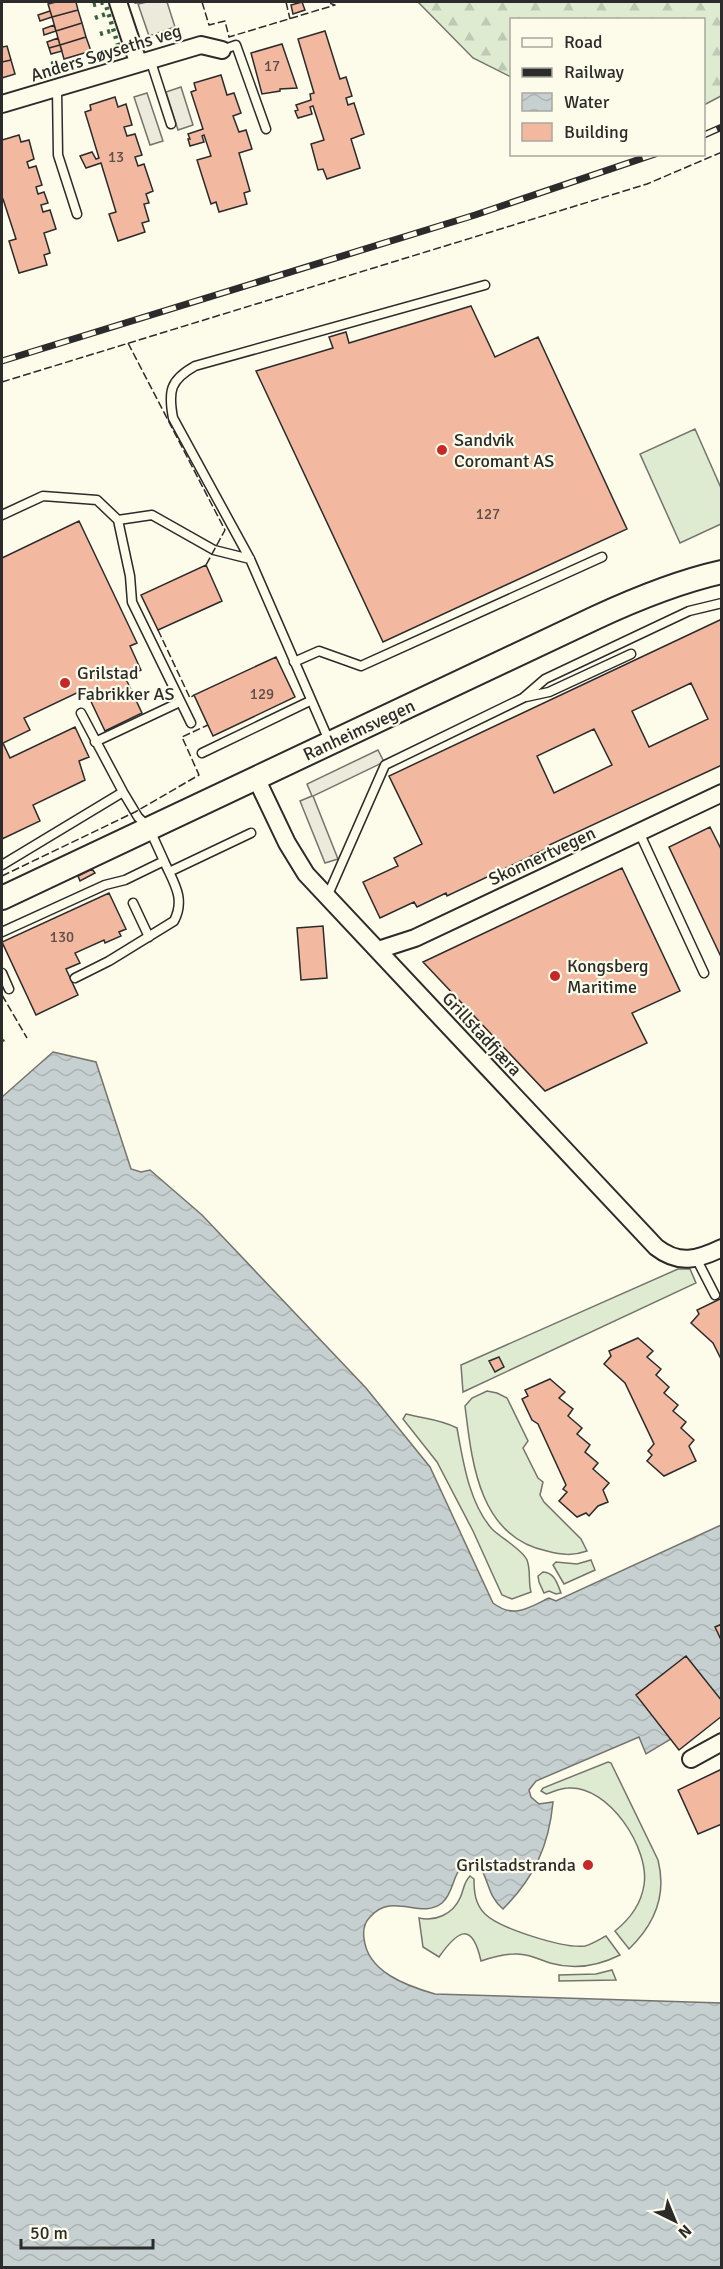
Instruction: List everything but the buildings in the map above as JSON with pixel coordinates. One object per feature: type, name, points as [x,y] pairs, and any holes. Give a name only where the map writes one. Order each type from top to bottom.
[{"type":"street","points":[[118,2],[144,61]]},
{"type":"street","name":"Anders Søyseths veg","points":[[2,104],[201,45],[222,50]]},
{"type":"street","name":"Ranheimsvegen","points":[[2,898],[651,593],[690,579],[722,572]]},
{"type":"street","name":"Grillstadfjæra","points":[[256,778],[287,843],[306,874],[657,1247],[674,1258],[696,1258],[722,1248]]},
{"type":"street","name":"Skonnertvegen","points":[[378,950],[406,942],[722,793]]},
{"type":"street","points":[[691,1759],[722,1742]]},
{"type":"lane","points":[[222,50],[236,45],[266,129]]},
{"type":"lane","points":[[144,61],[171,124]]},
{"type":"lane","points":[[57,88],[58,155],[77,214]]},
{"type":"lane","points":[[330,743],[250,559],[173,418],[169,399],[173,386],[181,374],[195,366],[485,285]]},
{"type":"lane","points":[[2,515],[43,496],[97,500],[118,520],[130,576],[132,602],[191,723]]},
{"type":"lane","points":[[118,520],[152,515],[214,550],[250,559]]},
{"type":"lane","points":[[294,662],[319,651],[361,666],[602,556]]},
{"type":"lane","points":[[523,698],[546,679],[556,674],[689,611],[722,603]]},
{"type":"lane","points":[[327,897],[385,765],[523,698],[549,692],[631,654]]},
{"type":"lane","points":[[202,753],[310,701]]},
{"type":"lane","points":[[95,742],[180,702]]},
{"type":"lane","points":[[75,978],[174,921],[179,911],[180,900],[149,828],[138,817],[123,792],[81,713]]},
{"type":"lane","points":[[2,865],[123,792]]},
{"type":"lane","points":[[639,832],[704,973]]},
{"type":"lane","points":[[169,872],[251,833]]},
{"type":"lane","points":[[2,932],[164,861]]},
{"type":"lane","points":[[133,903],[149,937]]},
{"type":"lane","points":[[2,973],[9,989]]},
{"type":"lane","points":[[696,1258],[715,1295]]},
{"type":"green space","points":[[418,2],[721,2],[721,96],[705,104],[705,18],[510,18],[510,76],[473,58]]},
{"type":"green space","points":[[695,429],[721,488],[721,524],[680,543],[640,454]]},
{"type":"green space","points":[[678,1269],[690,1269],[696,1283],[463,1392],[461,1365]]},
{"type":"green space","points":[[487,1391],[507,1398],[528,1441],[523,1448],[538,1478],[543,1482],[540,1495],[544,1502],[581,1539],[587,1551],[563,1554],[524,1543],[506,1530],[493,1514],[483,1495],[476,1473],[465,1406],[472,1398]]},
{"type":"green space","points":[[406,1414],[457,1428],[472,1494],[484,1519],[492,1529],[525,1556],[531,1592],[512,1599],[502,1595],[473,1531],[437,1462],[403,1419]]},
{"type":"green space","points":[[591,1560],[595,1570],[564,1584],[553,1565],[556,1562],[577,1564]]},
{"type":"green space","points":[[543,1572],[553,1576],[561,1593],[556,1594],[549,1591],[544,1593],[538,1576]]},
{"type":"green space","points":[[608,1762],[611,1763],[658,1860],[660,1873],[659,1897],[652,1920],[629,1949],[615,1931],[634,1911],[644,1885],[644,1870],[633,1838],[624,1822],[598,1797],[583,1790],[568,1788],[546,1794],[541,1791],[543,1788]]},
{"type":"green space","points":[[470,1876],[474,1879],[479,1906],[492,1920],[548,1941],[575,1946],[585,1946],[606,1936],[620,1955],[603,1962],[577,1966],[559,1965],[519,1954],[501,1955],[481,1961],[473,1940],[469,1935],[464,1934],[452,1941],[439,1957],[423,1947],[419,1918],[437,1918],[453,1908]]},
{"type":"green space","points":[[612,1970],[616,1980],[559,1981],[559,1975],[596,1974]]},
{"type":"shaded area","points":[[167,2],[175,27],[149,36],[138,4]]},
{"type":"shaded area","points":[[181,87],[193,125],[178,130],[166,92]]},
{"type":"shaded area","points":[[147,93],[163,141],[150,145],[134,97]]},
{"type":"shaded area","points":[[378,750],[384,762],[313,796],[338,859],[325,863],[300,801],[312,796],[307,784]]},
{"type":"water","points":[[53,1052],[96,1062],[131,1169],[141,1172],[150,1170],[202,1215],[366,1388],[430,1467],[493,1603],[501,1608],[514,1611],[528,1608],[549,1598],[556,1601],[721,1525],[722,1702],[686,1730],[646,1754],[639,1737],[536,1781],[529,1790],[531,1797],[539,1804],[553,1802],[548,1833],[531,1873],[503,1909],[491,1894],[479,1865],[470,1864],[463,1866],[459,1871],[442,1903],[425,1909],[388,1906],[379,1910],[365,1924],[364,1938],[372,1960],[380,1969],[401,1982],[435,1994],[721,2003],[721,2267],[2,2267],[2,1097]]},
{"type":"railway","points":[[705,135],[722,127]]},
{"type":"railway","points":[[2,361],[475,215],[649,156]]},
{"type":"hedge","points":[[93,5],[105,2]]},
{"type":"hedge","points":[[55,63],[53,63],[56,73],[113,55],[118,45],[105,2]]},
{"type":"hedge","points":[[95,18],[109,13]]},
{"type":"hedge","points":[[100,34],[114,30]]},
{"type":"fence","points":[[134,2],[140,2]]},
{"type":"fence","points":[[202,2],[209,25],[225,21],[229,37],[335,5],[326,2]]},
{"type":"fence","points":[[286,2],[290,19]]},
{"type":"fence","points":[[2,382],[647,184],[722,152]]},
{"type":"fence","points":[[128,343],[225,530],[206,565]]},
{"type":"fence","points":[[158,630],[190,698],[194,695]]},
{"type":"fence","points":[[2,876],[135,812],[199,775],[182,737],[208,725]]},
{"type":"fence","points":[[2,995],[27,1038]]},
{"type":"place","name":"Sandvik Coromant AS","points":[[442,450]]},
{"type":"place","name":"Grilstad Fabrikker AS","points":[[65,683]]},
{"type":"place","name":"Kongsberg Maritime","points":[[555,976]]},
{"type":"place","name":"Grilstadstranda","points":[[588,1865]]}]
